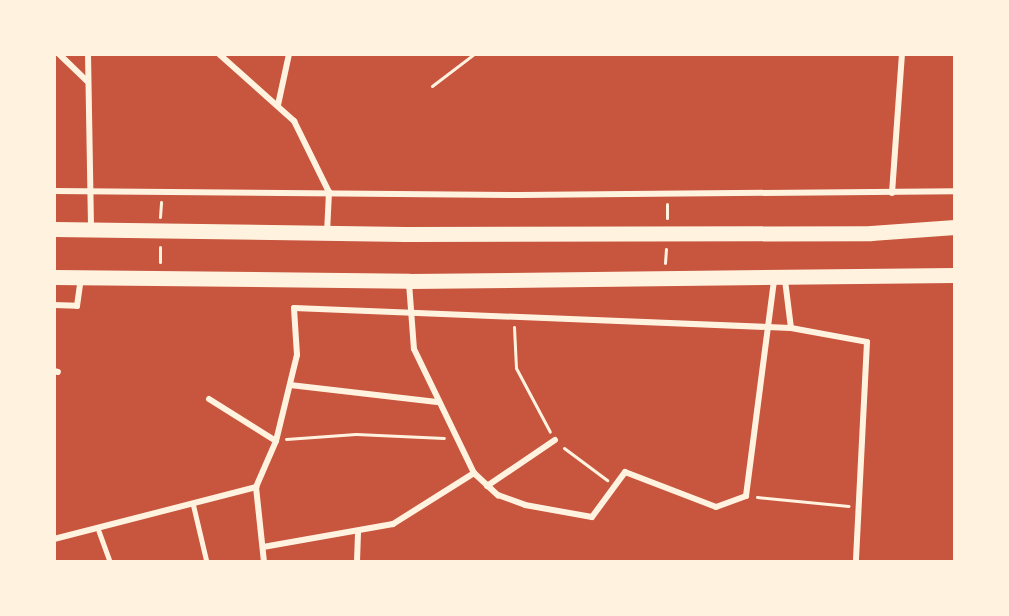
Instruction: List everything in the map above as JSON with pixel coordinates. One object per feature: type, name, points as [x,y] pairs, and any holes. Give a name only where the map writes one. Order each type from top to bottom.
[{"type":"main road","points":[[54,230],[327,233],[871,233],[955,227]]},
{"type":"main road","points":[[54,277],[409,281],[779,280],[955,275]]},
{"type":"street","points":[[58,54],[87,81]]},
{"type":"street","points":[[88,54],[91,230]]},
{"type":"street","points":[[219,54],[294,121],[329,192],[327,233]]},
{"type":"street","points":[[278,105],[289,54]]},
{"type":"street","points":[[892,193],[902,54]]},
{"type":"street","points":[[54,191],[892,193],[955,191]]},
{"type":"street","points":[[54,305],[77,306],[81,278]]},
{"type":"street","points":[[409,281],[414,349],[437,402],[474,473],[487,486],[525,505],[592,517],[612,485],[625,472],[716,507],[746,496],[767,328],[779,280]]},
{"type":"street","points":[[779,280],[791,328]]},
{"type":"street","points":[[264,562],[256,487],[276,441],[297,356],[294,308],[411,310],[791,328],[867,342],[856,562]]},
{"type":"street","points":[[290,385],[437,402]]},
{"type":"street","points":[[209,399],[276,441]]},
{"type":"street","points":[[487,486],[555,440]]},
{"type":"street","points":[[263,547],[393,524],[474,473]]},
{"type":"street","points":[[54,539],[99,531],[256,487]]},
{"type":"street","points":[[357,562],[358,531]]},
{"type":"lane","points":[[193,503],[207,562]]},
{"type":"lane","points":[[99,531],[110,562]]},
{"type":"path","points":[[432,86],[474,54]]},
{"type":"path","points":[[513,316],[516,368],[555,440],[612,485]]},
{"type":"path","points":[[276,441],[356,434],[457,438]]},
{"type":"path","points":[[746,496],[859,507]]}]
